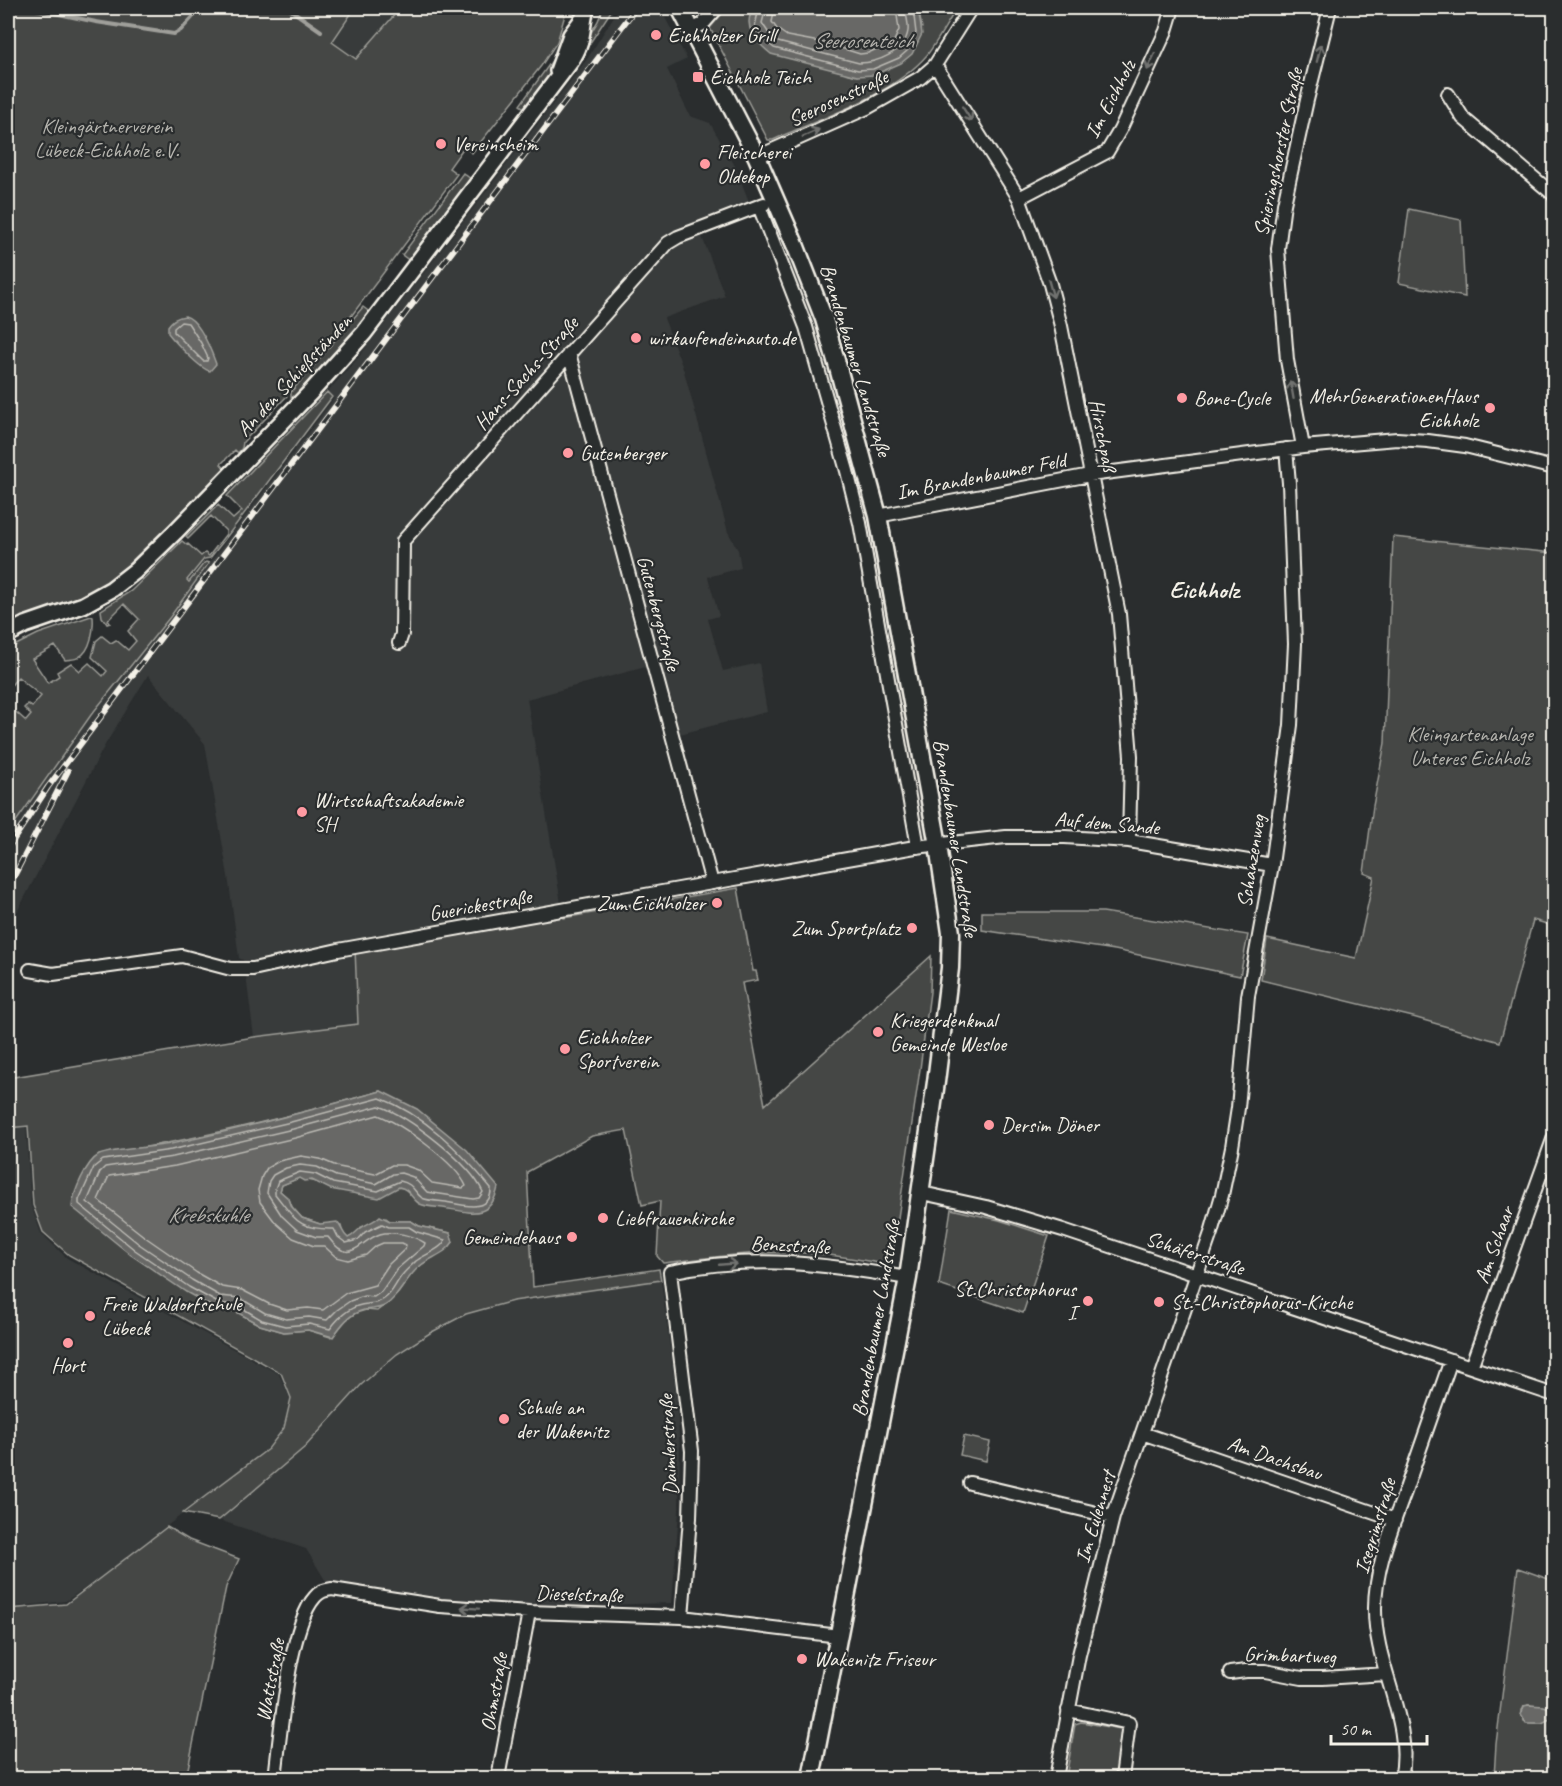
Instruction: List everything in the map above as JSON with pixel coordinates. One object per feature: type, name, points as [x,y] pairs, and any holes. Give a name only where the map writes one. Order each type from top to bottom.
[{"type":"main road","name":"Brandenbaumer Landstraße","points":[[680,8],[757,157],[824,320],[878,516],[951,925],[951,953],[908,1278],[811,1779]]},
{"type":"street","points":[[691,30],[703,24],[717,8]]},
{"type":"street","name":"Seerosenstraße","points":[[757,157],[895,94],[920,78],[935,66],[971,8]]},
{"type":"street","name":"Im Eichholz","points":[[1019,198],[1107,152],[1116,138],[1166,30],[1173,8]]},
{"type":"street","name":"Spieringshorster Straße","points":[[1303,447],[1287,360],[1278,249],[1284,204],[1330,8]]},
{"type":"street","name":"An den Schießständen","points":[[8,634],[71,610],[100,596],[135,571],[310,393],[364,333],[555,80],[571,36],[584,14]]},
{"type":"street","name":"Hirschpaß","points":[[935,66],[1019,198],[1050,284],[1059,317],[1119,614],[1131,756],[1129,841]]},
{"type":"street","points":[[1448,94],[1463,118],[1554,195]]},
{"type":"street","name":"Hans-Sachs-Straße","points":[[399,643],[402,634],[403,541],[668,243],[678,237],[776,200]]},
{"type":"street","name":"Brandenbaumer Landstraße","points":[[759,206],[806,327],[860,523],[918,847]]},
{"type":"street","name":"Gutenbergstraße","points":[[569,353],[712,883]]},
{"type":"street","name":"Im Brandenbaumer Feld","points":[[878,516],[1090,475],[1303,447],[1397,439],[1474,447],[1553,465]]},
{"type":"street","name":"Schanzenweg","points":[[1197,1274],[1222,1195],[1232,1147],[1238,1108],[1248,996],[1272,865],[1291,725],[1295,644],[1286,449]]},
{"type":"street","name":"Auf dem Sande","points":[[938,845],[1006,837],[1065,837],[1129,841],[1272,865]]},
{"type":"street","name":"Guerickestraße","points":[[30,970],[53,974],[182,956],[231,969],[253,969],[338,950],[938,845]]},
{"type":"street","name":"Am Schaar","points":[[1471,1367],[1554,1137]]},
{"type":"street","name":"Schäferstraße","points":[[921,1193],[997,1210],[1197,1274],[1554,1395]]},
{"type":"street","name":"Benzstraße","points":[[670,1272],[744,1262],[792,1262],[822,1264],[908,1278]]},
{"type":"street","name":"Daimlerstraße","points":[[670,1272],[692,1451],[690,1518],[682,1617]]},
{"type":"street","name":"Im Eulennest","points":[[1056,1779],[1086,1624],[1113,1517],[1197,1274]]},
{"type":"street","name":"Isegrimstraße","points":[[1401,1779],[1404,1750],[1380,1650],[1375,1610],[1379,1569],[1451,1360]]},
{"type":"street","name":"Am Dachsbau","points":[[1142,1433],[1395,1520]]},
{"type":"street","points":[[969,1483],[1113,1517]]},
{"type":"street","name":"Dieselstraße","points":[[319,1593],[332,1589],[440,1606],[529,1612],[682,1617],[839,1636]]},
{"type":"street","name":"Wattstraße","points":[[275,1779],[283,1707],[294,1650],[308,1606],[319,1593]]},
{"type":"street","name":"Ohmstraße","points":[[498,1779],[529,1612]]},
{"type":"street","name":"Grimbartweg","points":[[1230,1673],[1265,1671],[1302,1678],[1386,1674]]},
{"type":"street","points":[[1068,1710],[1130,1723],[1122,1779]]},
{"type":"shaded area","points":[[355,8],[390,8],[397,12],[356,59],[332,42]]},
{"type":"shaded area","points":[[619,8],[660,8],[687,59],[667,69],[690,116],[710,123],[735,166],[752,209],[699,229],[725,296],[664,318],[684,371],[728,532],[738,550],[741,568],[708,577],[719,616],[708,619],[723,671],[759,663],[767,712],[672,736],[653,665],[527,699],[562,909],[355,948],[358,1024],[254,1037],[244,961],[239,958],[228,876],[205,744],[148,675],[105,745],[8,929],[8,833],[11,827],[91,715],[334,398],[327,392],[357,359],[587,59]]},
{"type":"shaded area","name":"Freie Waldorfschule Lübeck","points":[[26,1126],[31,1205],[41,1233],[67,1258],[279,1374],[290,1398],[284,1427],[267,1449],[98,1579],[66,1601],[15,1607],[8,1606],[8,1128]]},
{"type":"shaded area","name":"Schule an der Wakenitz","points":[[661,1280],[676,1390],[680,1450],[679,1511],[672,1603],[528,1607],[441,1602],[327,1583],[306,1549],[219,1520],[304,1447],[361,1385],[397,1354],[430,1333],[466,1314],[513,1301]]},
{"type":"green space","name":"Kleingärtnerverein Lübeck-Eichholz e.V.","points":[[8,8],[355,8],[332,42],[356,59],[397,12],[390,8],[567,8],[557,42],[541,66],[472,153],[464,147],[449,168],[457,174],[349,319],[287,390],[287,396],[243,442],[238,453],[235,450],[221,464],[226,470],[147,552],[109,583],[80,598],[27,616],[8,626]]},
{"type":"green space","points":[[603,8],[613,8],[588,46],[583,46],[598,21]]},
{"type":"green space","points":[[727,8],[754,8],[750,13],[819,65],[857,76],[922,28],[918,8],[957,8],[927,55],[895,82],[855,105],[773,140],[768,140],[710,28]]},
{"type":"green space","points":[[556,55],[550,76],[526,109],[520,105]]},
{"type":"green space","points":[[463,173],[472,180],[410,261],[402,255]]},
{"type":"green space","points":[[1409,209],[1461,220],[1465,297],[1399,283]]},
{"type":"green space","points":[[363,307],[371,313],[297,397],[291,397],[291,392]]},
{"type":"green space","points":[[327,392],[332,397],[210,558],[204,559],[187,580],[189,582],[204,563],[209,563],[170,617],[91,715],[8,833],[8,759],[14,753],[8,747],[8,731],[13,724],[8,719],[8,705],[26,721],[31,715],[24,708],[28,704],[32,707],[41,696],[18,677],[8,689],[8,649],[38,634],[91,616],[93,617],[92,633],[89,645],[83,654],[76,659],[65,660],[55,646],[32,659],[48,683],[59,676],[57,672],[71,663],[80,671],[89,663],[103,676],[107,671],[92,657],[96,641],[102,636],[111,643],[116,640],[128,650],[136,641],[128,631],[139,619],[124,604],[108,620],[110,623],[107,624],[102,617],[101,610],[131,591],[182,541],[201,556],[205,553],[209,556],[226,534],[226,531],[211,516],[188,539],[186,537],[218,505],[233,519],[242,511],[227,496]]},
{"type":"green space","name":"Kleingartenanlage Unteres Eichholz","points":[[1393,537],[1554,553],[1554,926],[1533,920],[1500,1042],[1413,1017],[1261,980],[1267,939],[1356,958],[1374,877],[1364,873],[1385,743]]},
{"type":"green space","points":[[738,888],[753,971],[756,971],[758,980],[742,983],[765,1105],[931,956],[930,992],[891,1265],[827,1255],[779,1252],[663,1263],[657,1256],[660,1201],[642,1205],[626,1130],[592,1136],[527,1172],[533,1287],[659,1269],[661,1280],[513,1301],[466,1314],[397,1354],[361,1385],[305,1447],[219,1520],[183,1513],[268,1449],[284,1428],[291,1398],[281,1373],[69,1255],[43,1232],[33,1205],[28,1126],[8,1128],[8,1078],[254,1037],[358,1024],[355,948],[562,909],[564,918]],"holes":[[[381,1091],[406,1188],[321,1183],[299,1178],[282,1185],[280,1191],[289,1199],[292,1207],[302,1218],[320,1224],[341,1226],[343,1234],[348,1238],[356,1235],[361,1227],[386,1218],[390,1221],[411,1221],[419,1226],[450,1233],[453,1242],[416,1270],[397,1295],[377,1311],[366,1310],[356,1313],[330,1337],[308,1330],[284,1332],[260,1325],[235,1311],[218,1310],[100,1155],[242,1127]]]},
{"type":"green space","points":[[982,912],[1103,912],[1248,935],[1240,976],[1115,950],[982,930]]},
{"type":"green space","points":[[951,1209],[999,1220],[1049,1236],[1023,1313],[939,1285]]},
{"type":"green space","points":[[964,1436],[990,1442],[986,1461],[960,1455]]},
{"type":"green space","points":[[167,1527],[189,1540],[239,1559],[226,1587],[186,1778],[8,1778],[8,1609],[66,1604]]},
{"type":"green space","points":[[1518,1568],[1554,1581],[1554,1710],[1528,1705],[1522,1710],[1524,1721],[1532,1723],[1554,1717],[1554,1778],[1494,1778],[1496,1744]]},
{"type":"green space","points":[[1081,1722],[1121,1729],[1124,1735],[1116,1778],[1066,1778],[1075,1724]]},
{"type":"water","name":"Seerosenteich","points":[[754,8],[918,8],[922,34],[912,54],[901,63],[874,75],[857,76],[771,54],[752,33],[749,21]]},
{"type":"water","points":[[185,316],[200,329],[208,344],[216,364],[210,371],[195,361],[168,333],[168,326],[171,322]]},
{"type":"water","name":"Krebskuhle","points":[[381,1091],[417,1109],[467,1150],[498,1187],[490,1205],[484,1210],[470,1212],[422,1205],[406,1190],[399,1187],[379,1198],[330,1189],[312,1180],[304,1181],[299,1178],[282,1185],[280,1191],[289,1199],[292,1207],[302,1218],[320,1224],[337,1222],[348,1238],[380,1216],[390,1221],[411,1221],[419,1226],[450,1233],[453,1242],[450,1246],[415,1271],[391,1301],[381,1308],[354,1314],[333,1337],[308,1330],[284,1332],[260,1325],[235,1311],[218,1310],[186,1292],[131,1255],[72,1207],[81,1178],[89,1164],[99,1155],[198,1138]]},
{"type":"water","points":[[1524,1706],[1544,1706],[1554,1710],[1554,1717],[1542,1723],[1526,1723],[1521,1715]]},
{"type":"waterway","points":[[31,8],[96,22],[174,34],[181,30],[201,8]]},
{"type":"waterway","points":[[288,8],[321,31]]},
{"type":"railway","points":[[8,848],[48,787],[636,8]]},
{"type":"railway","points":[[8,888],[68,771]]},
{"type":"place","name":"Eichholzer Grill","points":[[656,35]]},
{"type":"place","name":"Eichholz Teich","points":[[698,77]]},
{"type":"place","name":"Vereinsheim","points":[[441,144]]},
{"type":"place","name":"Fleischerei Oldekop","points":[[705,164]]},
{"type":"place","name":"wirkaufendeinauto.de","points":[[636,338]]},
{"type":"place","name":"Bone-Cycle","points":[[1182,398]]},
{"type":"place","name":"MehrGenerationenHaus Eichholz","points":[[1490,408]]},
{"type":"place","name":"Gutenberger","points":[[568,453]]},
{"type":"place","name":"Wirtschaftsakademie SH","points":[[302,812]]},
{"type":"place","name":"Zum Eichholzer","points":[[717,903]]},
{"type":"place","name":"Zum Sportplatz","points":[[912,928]]},
{"type":"place","name":"Kriegerdenkmal Gemeinde Wesloe","points":[[878,1032]]},
{"type":"place","name":"Eichholzer Sportverein","points":[[565,1049]]},
{"type":"place","name":"Dersim Döner","points":[[989,1125]]},
{"type":"place","name":"Liebfrauenkirche","points":[[603,1218]]},
{"type":"place","name":"Gemeindehaus","points":[[572,1237]]},
{"type":"place","name":"St.Christophorus I","points":[[1088,1301]]},
{"type":"place","name":"St.-Christophorus-Kirche","points":[[1159,1302]]},
{"type":"place","name":"Freie Waldorfschule Lübeck","points":[[90,1316]]},
{"type":"place","name":"Hort","points":[[68,1343]]},
{"type":"place","name":"Schule an der Wakenitz","points":[[504,1419]]},
{"type":"place","name":"Wakenitz Friseur","points":[[802,1659]]},
{"type":"district","name":"Eichholz","points":[[1204,590]]}]
